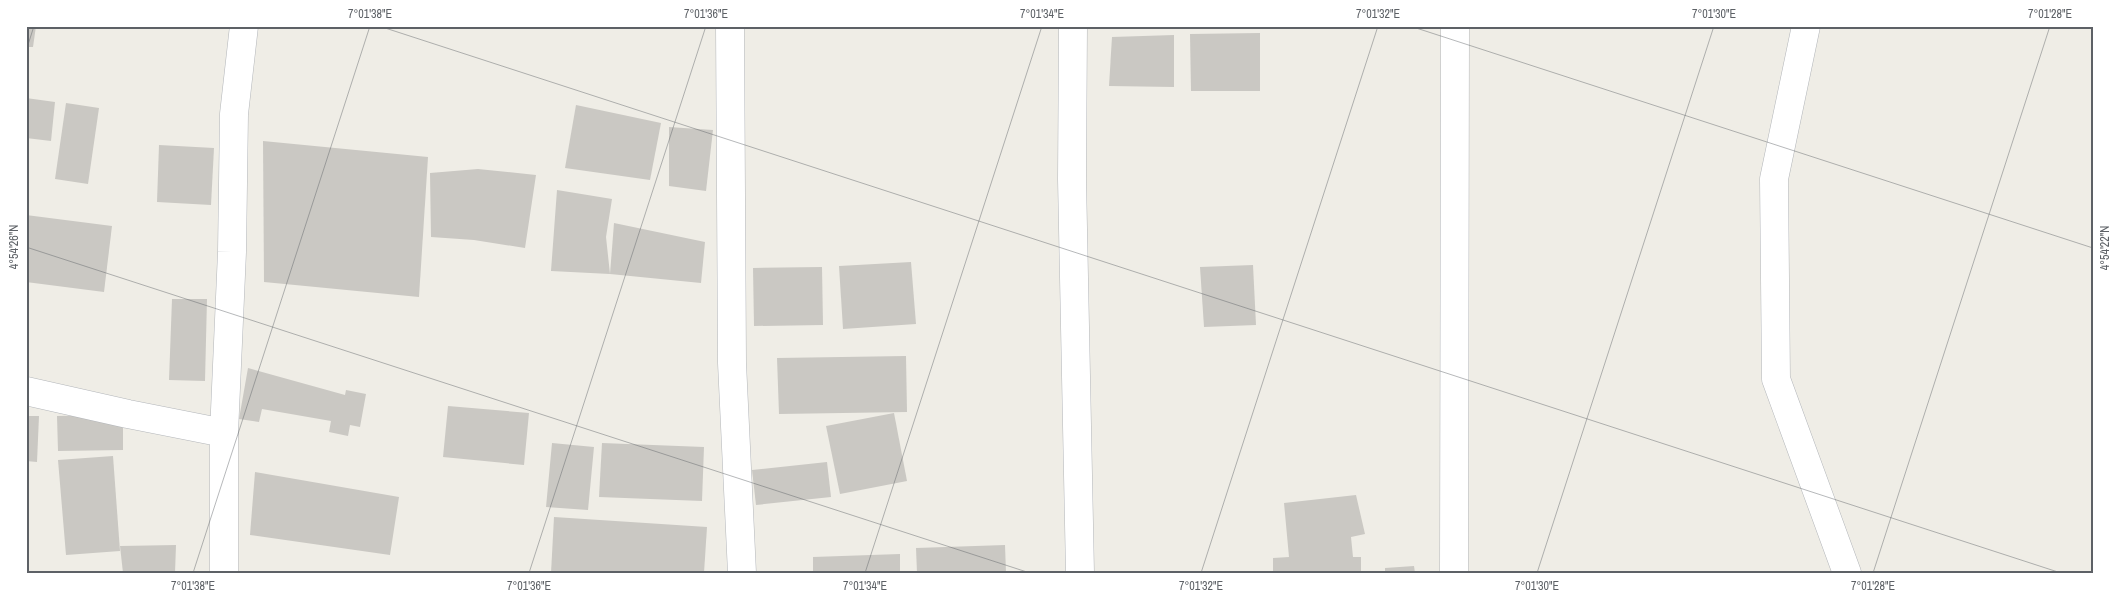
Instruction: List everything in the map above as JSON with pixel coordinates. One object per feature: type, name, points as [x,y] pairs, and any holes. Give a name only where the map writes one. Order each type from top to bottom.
[{"type":"street","points":[[224,573],[224,432],[232,252],[234,114],[244,26]]},
{"type":"street","points":[[730,26],[732,363],[742,573]]},
{"type":"street","points":[[1073,26],[1072,189],[1080,573]]},
{"type":"street","points":[[1454,573],[1455,26]]},
{"type":"street","points":[[1806,26],[1774,179],[1776,379],[1847,573]]},
{"type":"street","points":[[26,391],[128,414],[224,432]]},
{"type":"building","points":[[26,26],[36,26],[33,47],[26,47]]},
{"type":"building","points":[[1260,33],[1260,91],[1191,91],[1190,34]]},
{"type":"building","points":[[1174,35],[1174,87],[1109,86],[1112,37]]},
{"type":"building","points":[[26,98],[55,102],[51,141],[26,138]]},
{"type":"building","points":[[66,103],[99,108],[88,184],[55,179]]},
{"type":"building","points":[[576,105],[661,123],[650,180],[565,168]]},
{"type":"building","points":[[669,127],[713,130],[706,191],[669,186]]},
{"type":"building","points":[[263,141],[428,157],[419,297],[264,282]]},
{"type":"building","points":[[159,145],[214,148],[211,205],[157,202]]},
{"type":"building","points":[[478,169],[536,175],[525,248],[474,240],[431,237],[430,173]]},
{"type":"building","points":[[557,190],[612,199],[606,237],[610,274],[551,271]]},
{"type":"building","points":[[26,215],[112,226],[104,292],[26,282]]},
{"type":"building","points":[[614,223],[705,242],[701,283],[610,274]]},
{"type":"building","points":[[911,262],[916,324],[843,329],[839,266]]},
{"type":"building","points":[[1253,265],[1256,325],[1204,327],[1200,267]]},
{"type":"building","points":[[822,267],[823,325],[754,326],[753,268]]},
{"type":"building","points":[[172,299],[207,299],[205,381],[169,380]]},
{"type":"building","points":[[906,356],[907,412],[779,414],[777,358]]},
{"type":"building","points":[[248,368],[345,395],[346,390],[366,394],[360,427],[350,425],[348,436],[329,432],[331,421],[262,409],[259,422],[239,419]]},
{"type":"building","points":[[448,406],[529,413],[524,465],[443,457]]},
{"type":"building","points":[[894,413],[907,481],[840,494],[826,426]]},
{"type":"building","points":[[123,415],[123,450],[58,451],[57,416]]},
{"type":"building","points":[[26,416],[39,416],[37,462],[26,461]]},
{"type":"building","points":[[552,443],[594,447],[588,510],[546,507]]},
{"type":"building","points":[[602,443],[704,447],[702,501],[599,497]]},
{"type":"building","points":[[113,456],[120,551],[66,555],[58,460]]},
{"type":"building","points":[[827,462],[831,497],[756,505],[752,470]]},
{"type":"building","points":[[255,472],[399,497],[390,555],[250,535]]},
{"type":"building","points":[[1356,495],[1365,534],[1351,537],[1353,557],[1361,557],[1361,573],[1273,573],[1273,558],[1289,557],[1284,503]]},
{"type":"building","points":[[554,517],[707,527],[704,573],[551,573]]},
{"type":"building","points":[[176,545],[175,573],[123,573],[120,546]]},
{"type":"building","points":[[1005,545],[1006,573],[917,573],[916,548]]},
{"type":"building","points":[[900,554],[900,573],[813,573],[813,557]]},
{"type":"building","points":[[1414,566],[1415,573],[1385,573],[1385,568]]}]
